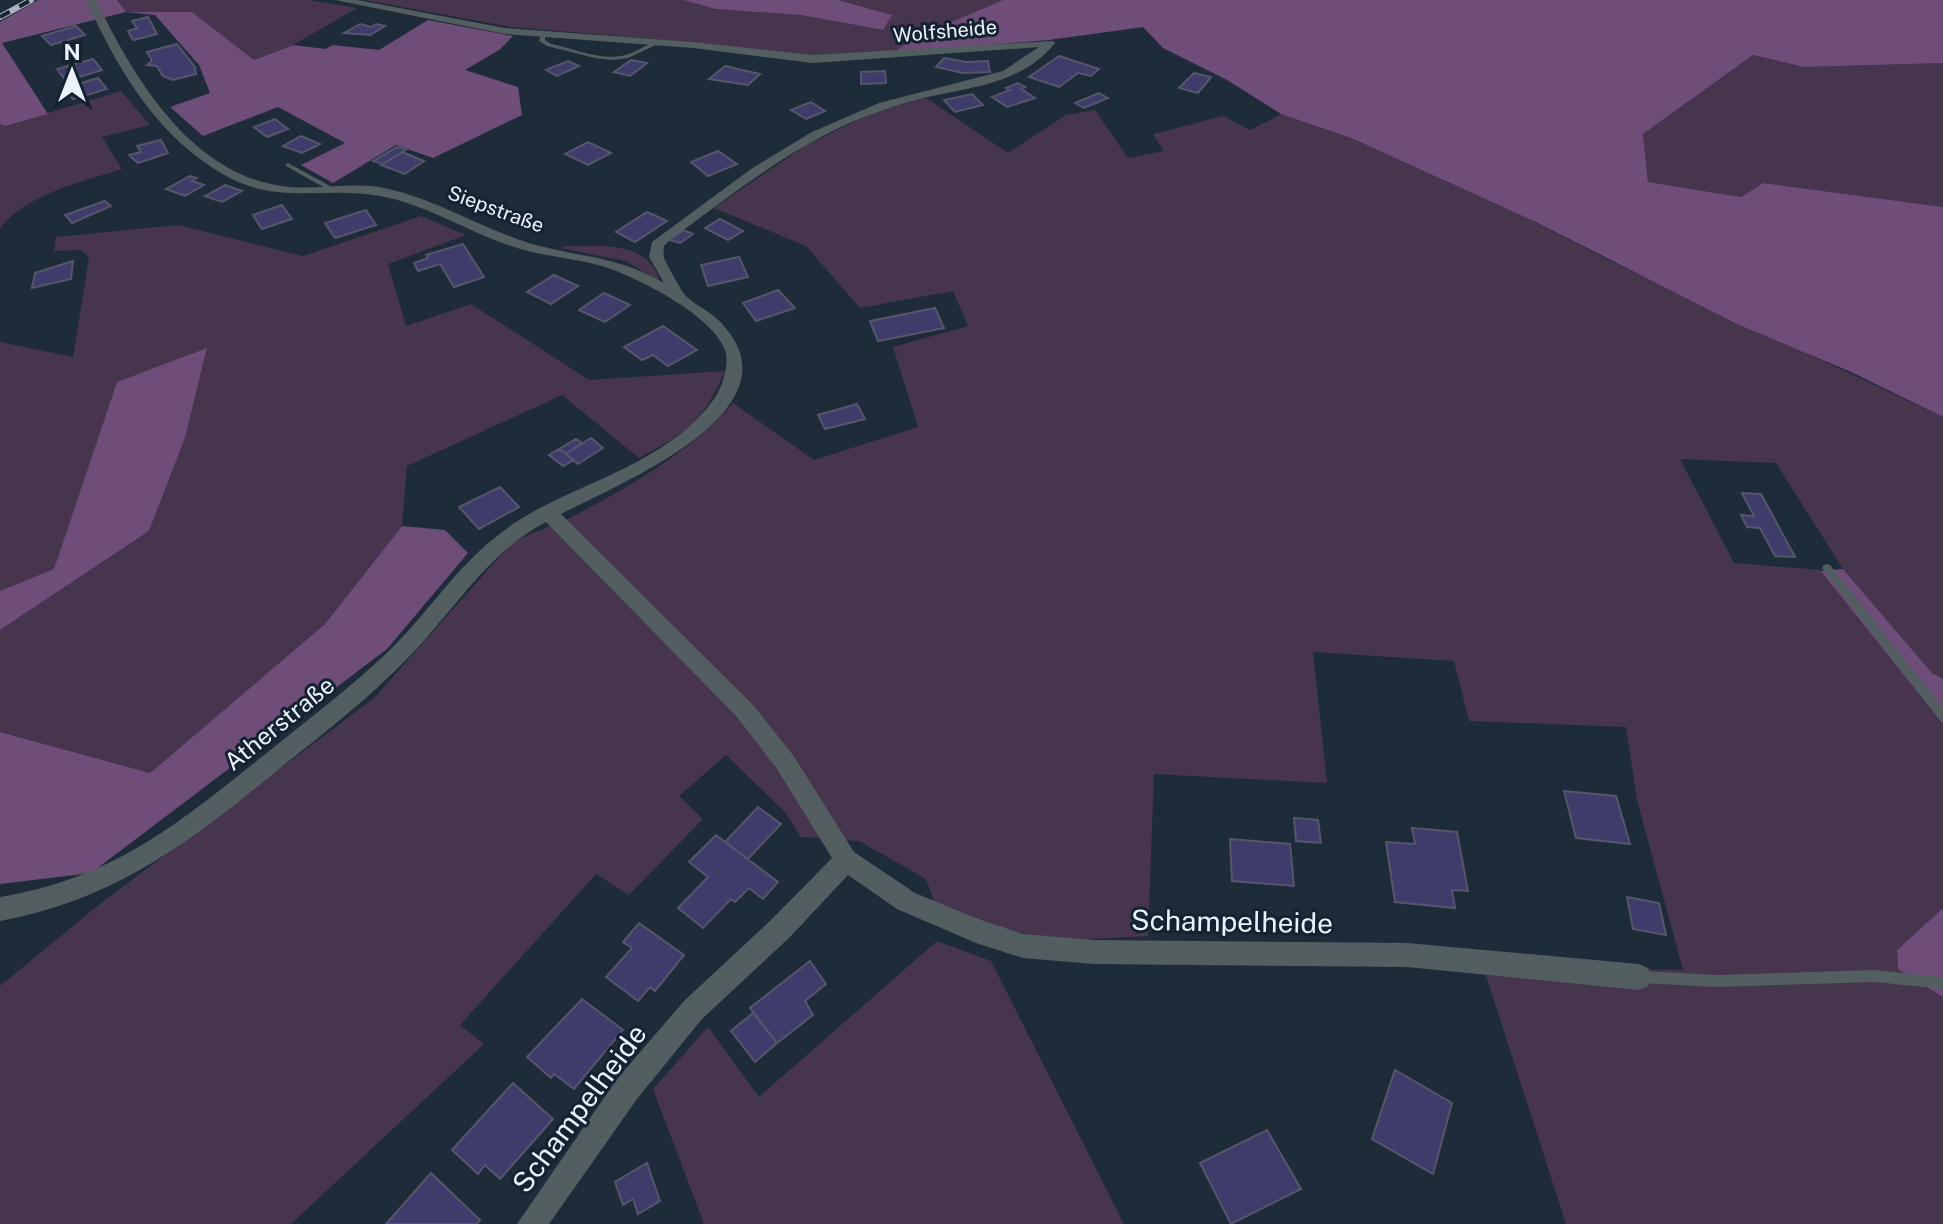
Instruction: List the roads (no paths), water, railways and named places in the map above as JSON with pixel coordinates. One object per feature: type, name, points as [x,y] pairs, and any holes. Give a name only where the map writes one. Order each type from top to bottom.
[{"type":"street","name":"Siepstraße","points":[[91,0],[122,64],[140,92],[180,136],[210,161],[271,188],[303,192],[382,191],[518,245],[599,260],[629,270],[714,324],[734,351],[734,376],[717,410],[693,434],[657,458],[548,512]]},
{"type":"street","name":"Wolfsheide","points":[[340,0],[543,35],[832,60],[1049,43],[1033,58],[1001,78],[887,103],[856,113],[795,144],[657,245],[656,257],[671,280],[678,299]]},
{"type":"street","name":"Schampelheide","points":[[548,512],[745,711],[785,762],[846,860],[906,901],[976,931],[1023,946],[1094,952],[1407,955],[1639,977]]},
{"type":"street","name":"Atherstraße","points":[[0,909],[35,906],[98,883],[149,856],[357,694],[404,649],[483,557],[548,512]]},
{"type":"street","name":"Schampelheide","points":[[532,1224],[627,1089],[693,1010],[781,928],[846,860]]},
{"type":"lane","points":[[543,35],[542,41],[549,45],[612,58],[628,56],[657,43]]},
{"type":"lane","points":[[288,165],[328,187],[328,190]]},
{"type":"lane","points":[[1827,568],[1943,716]]},
{"type":"lane","points":[[1639,977],[1717,981],[1875,976],[1943,983]]},
{"type":"railway","points":[[0,17],[31,0]]}]
